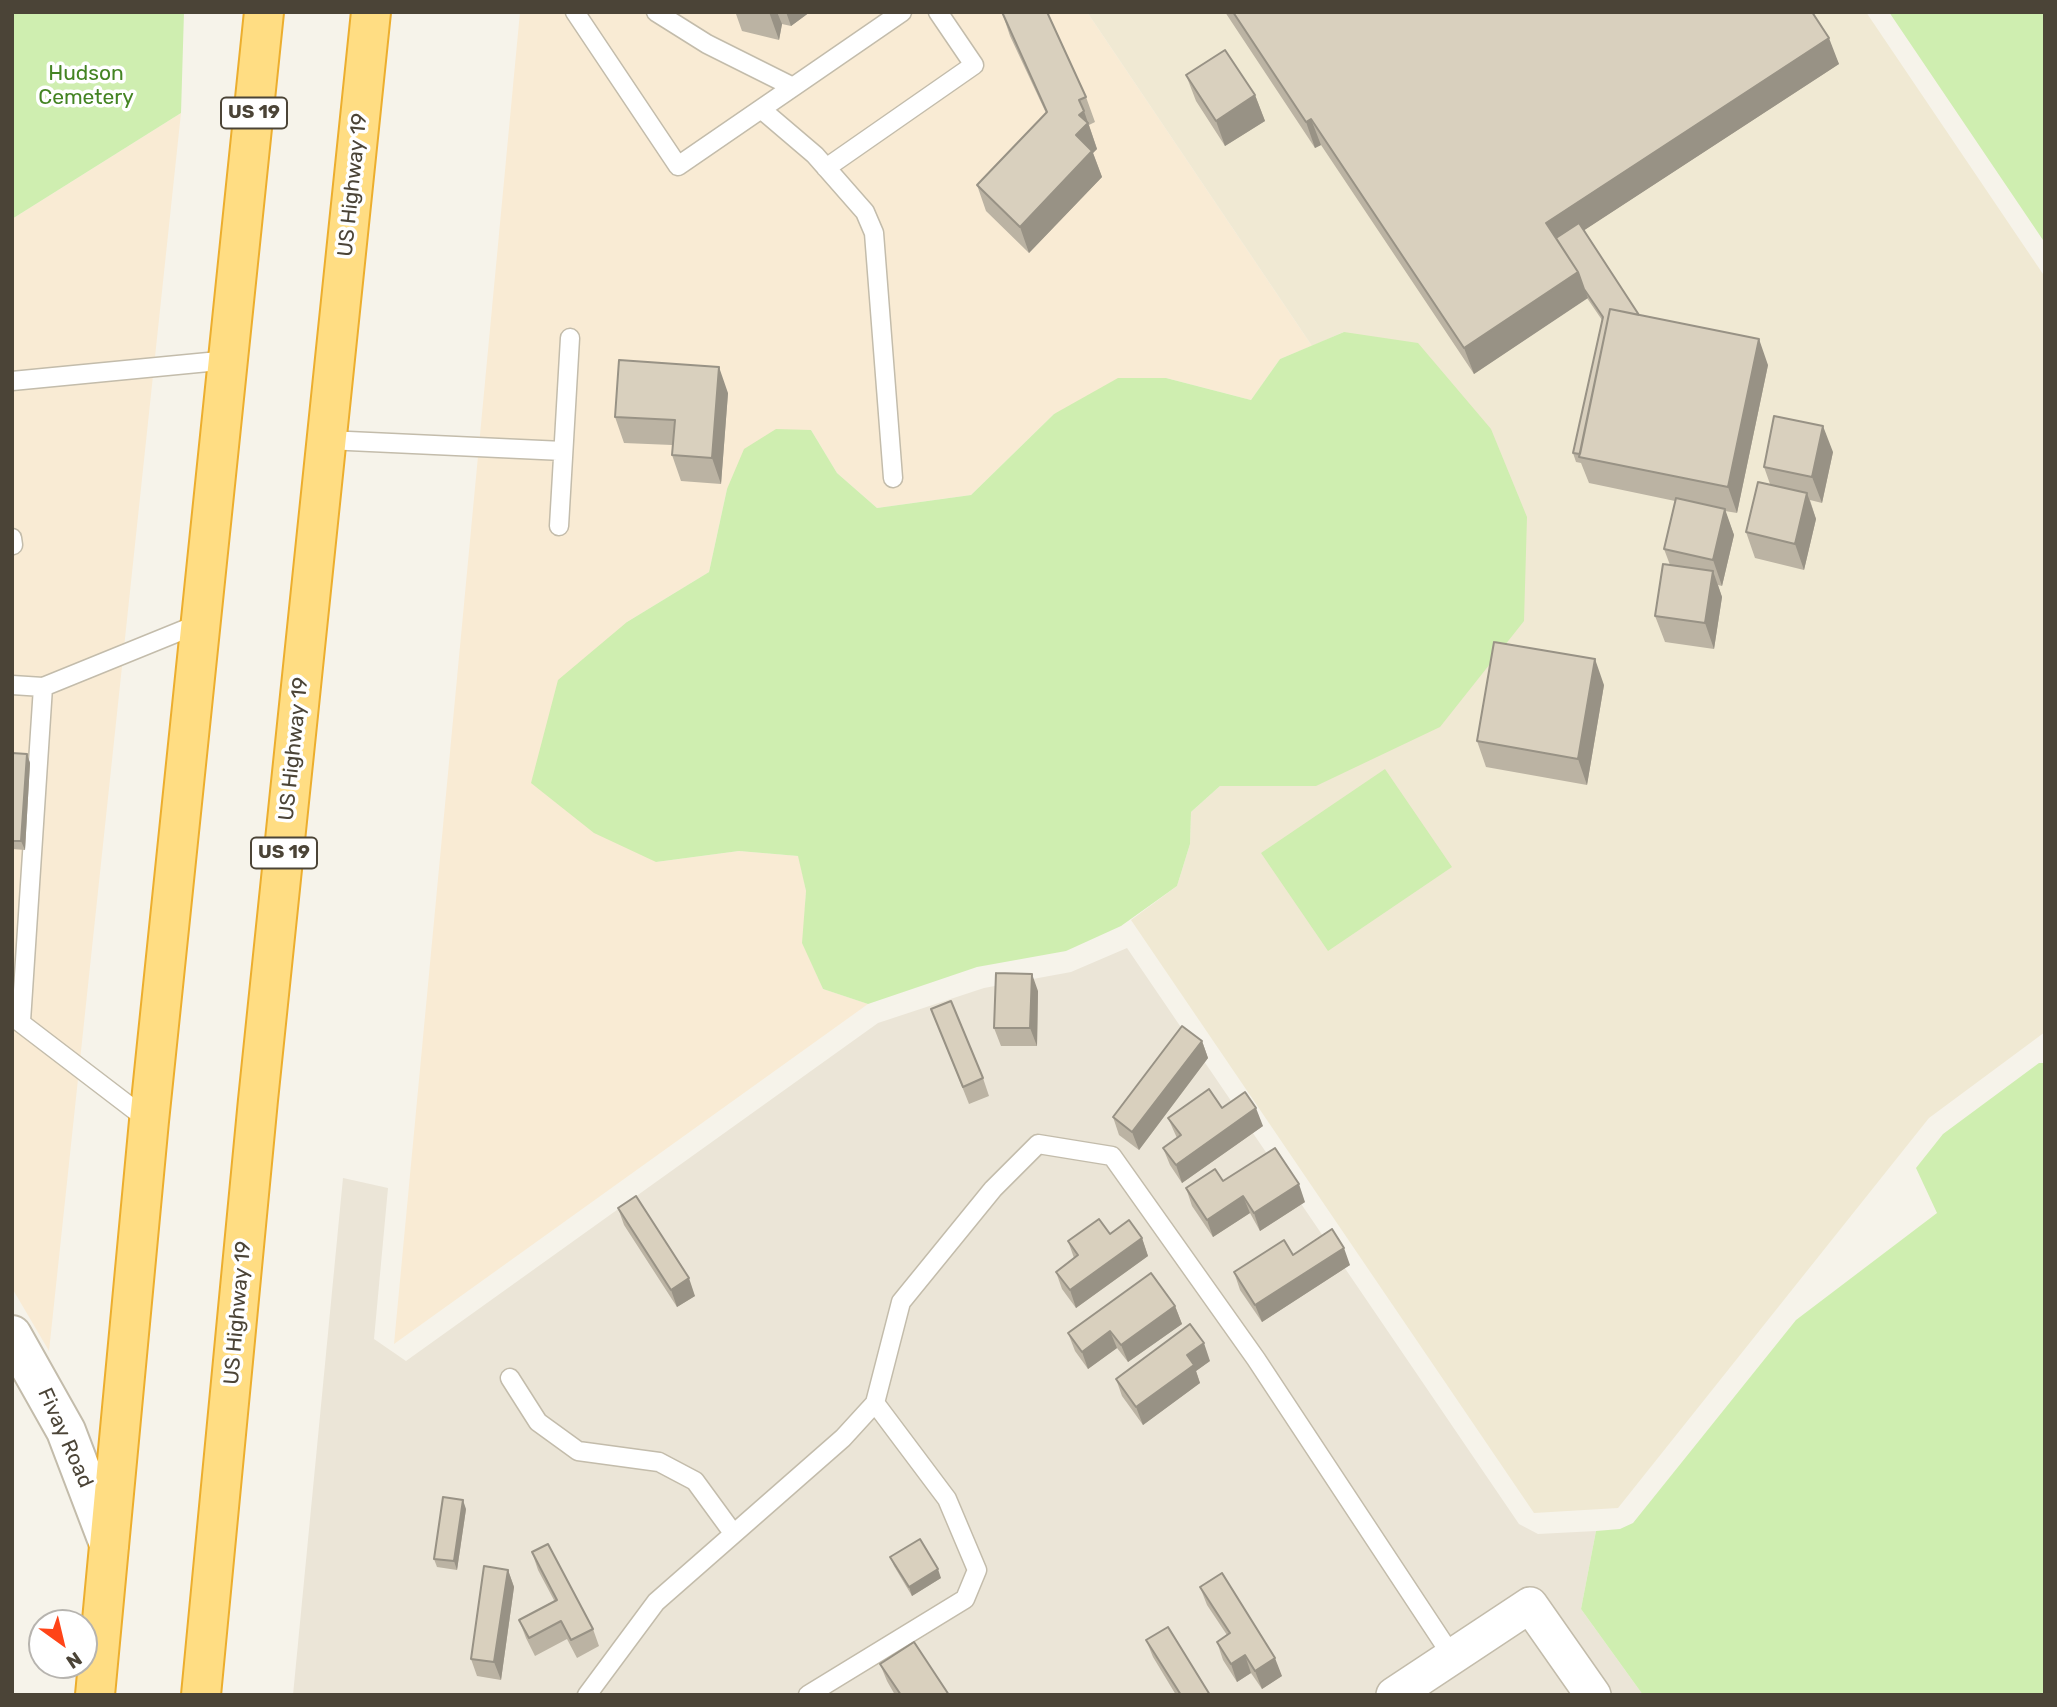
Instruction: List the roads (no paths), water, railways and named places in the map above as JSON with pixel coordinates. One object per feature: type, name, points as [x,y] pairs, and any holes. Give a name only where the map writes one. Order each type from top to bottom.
[{"type":"highway","name":"US 19","points":[[95,1695],[149,1121],[264,12]]},
{"type":"highway","name":"US Highway 19","points":[[201,1695],[257,1114],[371,12]]},
{"type":"street","name":"Fivay Road","points":[[12,1335],[66,1431],[109,1544]]},
{"type":"street","points":[[1394,1695],[1530,1605],[1593,1695]]},
{"type":"lane","points":[[575,12],[678,166],[902,12]]},
{"type":"lane","points":[[656,12],[707,44],[793,87]]},
{"type":"lane","points":[[826,167],[974,65],[938,12]]},
{"type":"lane","points":[[761,109],[826,167],[865,212],[874,233],[893,478]]},
{"type":"lane","points":[[559,526],[570,338]]},
{"type":"lane","points":[[12,381],[229,360]]},
{"type":"lane","points":[[327,440],[563,451]]},
{"type":"lane","points":[[12,538],[13,545]]},
{"type":"lane","points":[[12,685],[43,687],[202,622]]},
{"type":"lane","points":[[43,687],[17,1019],[149,1121]]},
{"type":"lane","points":[[587,1695],[656,1602],[843,1438],[875,1403],[901,1302],[993,1189],[1038,1144],[1112,1156],[1256,1359],[1452,1656]]},
{"type":"lane","points":[[510,1378],[538,1422],[578,1451],[659,1462],[695,1481],[733,1534]]},
{"type":"lane","points":[[808,1695],[965,1600],[977,1570],[947,1499],[875,1403]]},
{"type":"park label","name":"Hudson Cemetery","points":[[86,86]]}]
